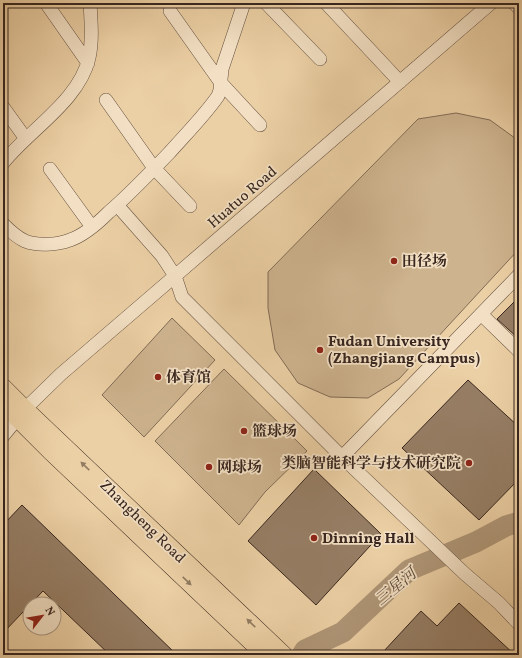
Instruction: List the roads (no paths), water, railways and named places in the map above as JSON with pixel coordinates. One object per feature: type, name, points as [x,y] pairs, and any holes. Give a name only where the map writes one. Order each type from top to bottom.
[{"type":"main road","name":"Zhangheng Road","points":[[3,387],[21,414],[276,653]]},
{"type":"main road","name":"Zhangheng Road","points":[[3,404],[21,414]]},
{"type":"street","points":[[46,3],[88,63]]},
{"type":"street","points":[[3,163],[11,153],[64,101],[76,86],[85,71],[88,63],[91,37],[90,3]]},
{"type":"street","points":[[3,224],[14,235],[25,241],[36,244],[58,243],[69,241],[81,235],[117,205],[187,133],[218,96],[222,69],[244,3]]},
{"type":"street","points":[[266,3],[320,59]]},
{"type":"street","points":[[326,3],[400,82]]},
{"type":"street","name":"Huatuo Road","points":[[3,436],[21,414],[61,374],[491,3]]},
{"type":"street","points":[[514,3],[519,8]]},
{"type":"street","points":[[170,11],[221,83],[260,125]]},
{"type":"street","points":[[106,100],[154,168],[190,206]]},
{"type":"street","points":[[3,107],[26,139]]},
{"type":"street","points":[[50,169],[92,227]]},
{"type":"street","points":[[117,205],[162,256],[175,276],[182,297],[342,457],[426,538],[499,603],[519,624]]},
{"type":"street","points":[[342,457],[519,275]]},
{"type":"street","points":[[481,314],[519,351]]},
{"type":"waterway","name":"三星河","points":[[302,655],[305,650],[343,632],[409,570],[476,542],[506,526],[519,522]]},
{"type":"place","name":"田径场","points":[[394,261]]},
{"type":"place","name":"Fudan University (Zhangjiang Campus)","points":[[320,350]]},
{"type":"place","name":"体育馆","points":[[158,377]]},
{"type":"place","name":"篮球场","points":[[244,431]]},
{"type":"place","name":"类脑智能科学与技术研究院","points":[[469,463]]},
{"type":"place","name":"网球场","points":[[209,467]]},
{"type":"place","name":"Dinning Hall","points":[[314,538]]}]
